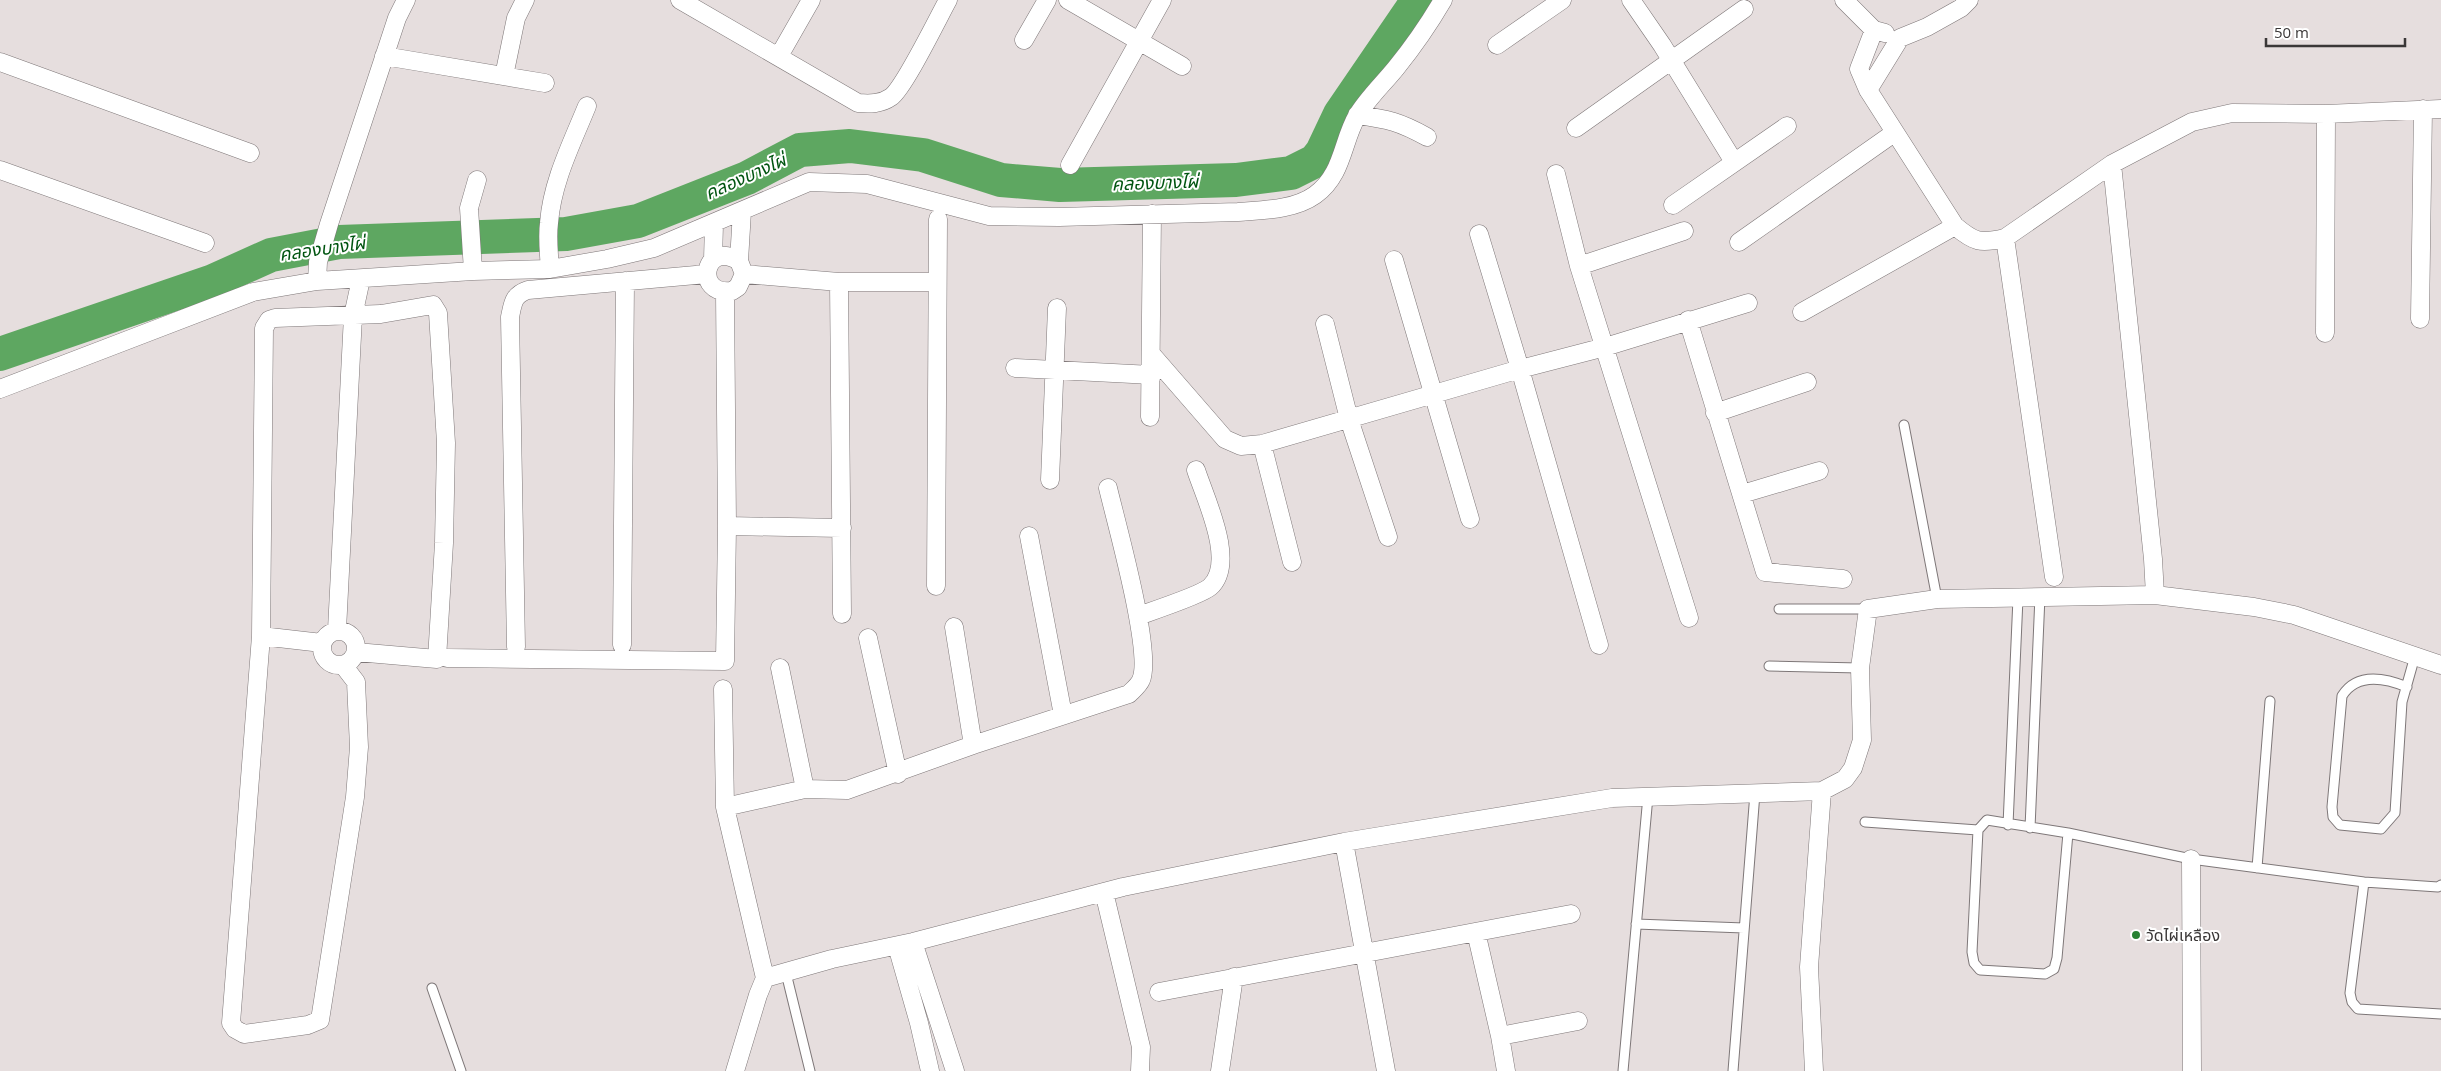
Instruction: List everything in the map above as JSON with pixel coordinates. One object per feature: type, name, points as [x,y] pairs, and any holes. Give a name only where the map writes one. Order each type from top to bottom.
[{"type":"street","points":[[317,280],[318,262],[329,224],[397,18],[406,0]]},
{"type":"street","points":[[504,76],[516,18],[525,0]]},
{"type":"street","points":[[680,0],[858,103],[875,104],[892,96],[904,81],[948,0]]},
{"type":"street","points":[[779,56],[811,0]]},
{"type":"street","points":[[1024,40],[1047,0]]},
{"type":"street","points":[[1068,0],[1182,66]]},
{"type":"street","points":[[1070,165],[1162,0]]},
{"type":"street","points":[[0,389],[253,292],[317,280],[361,279],[473,271],[550,269],[654,248],[809,182],[867,184],[989,216],[1152,214],[1263,210],[1300,204],[1316,194],[1330,180],[1345,149],[1357,115],[1397,67],[1443,0]]},
{"type":"street","points":[[1497,45],[1562,0]]},
{"type":"street","points":[[1631,0],[1734,162]]},
{"type":"street","points":[[1844,0],[1874,30],[1900,38]]},
{"type":"street","points":[[1868,90],[1900,38],[1961,8],[1969,0]]},
{"type":"street","points":[[1576,128],[1744,9]]},
{"type":"street","points":[[1874,30],[1859,69],[1868,90],[1955,226],[1970,239],[1984,243],[2005,238],[2112,164],[2192,122],[2232,112],[2326,114],[2441,109]]},
{"type":"street","points":[[384,56],[545,82]]},
{"type":"street","points":[[0,62],[250,153]]},
{"type":"street","points":[[550,269],[549,223],[561,172],[587,106]]},
{"type":"street","points":[[2420,318],[2423,109]]},
{"type":"street","points":[[2325,333],[2326,114]]},
{"type":"street","points":[[1357,115],[1389,119],[1404,124],[1427,138]]},
{"type":"street","points":[[1673,205],[1787,126]]},
{"type":"street","points":[[1739,242],[1894,133]]},
{"type":"street","points":[[2112,164],[2155,594]]},
{"type":"street","points":[[0,170],[205,243]]},
{"type":"street","points":[[1556,174],[1579,266],[1689,618]]},
{"type":"street","points":[[473,271],[469,208],[477,180]]},
{"type":"street","points":[[714,224],[710,267],[712,286],[725,292],[732,291],[738,287],[742,267],[742,211]]},
{"type":"street","points":[[1150,417],[1152,375],[1152,214]]},
{"type":"street","points":[[936,586],[938,219]]},
{"type":"street","points":[[1802,312],[1955,226]]},
{"type":"street","points":[[1579,266],[1684,230]]},
{"type":"street","points":[[1478,234],[1520,369],[1599,645]]},
{"type":"street","points":[[2005,238],[2054,577]]},
{"type":"street","points":[[516,647],[510,317],[514,300],[518,293],[528,290],[625,281],[710,267],[726,255],[742,267],[839,282],[938,282]]},
{"type":"street","points":[[1394,260],[1470,519]]},
{"type":"street","points":[[337,630],[353,316],[361,279]]},
{"type":"street","points":[[622,645],[625,281]]},
{"type":"street","points":[[839,282],[842,614]]},
{"type":"street","points":[[447,658],[725,661],[727,526],[725,292]]},
{"type":"street","points":[[1152,355],[1226,439],[1241,446],[1262,444],[1520,369],[1605,347],[1748,303]]},
{"type":"street","points":[[343,665],[356,682],[359,748],[356,796],[320,1020],[299,1026],[244,1034],[235,1029],[232,1023],[260,636],[264,328],[269,320],[275,318],[381,314],[433,305],[438,313],[446,443],[444,543],[437,659],[356,652]]},
{"type":"street","points":[[1050,480],[1057,308]]},
{"type":"street","points":[[1688,320],[1765,572],[1843,579]]},
{"type":"street","points":[[1325,324],[1349,419],[1388,537]]},
{"type":"street","points":[[1015,368],[1152,375]]},
{"type":"street","points":[[1715,413],[1807,382]]},
{"type":"street","points":[[1262,444],[1292,562]]},
{"type":"street","points":[[1138,616],[1209,588],[1218,575],[1221,563],[1220,544],[1196,470]]},
{"type":"street","points":[[1742,494],[1819,471]]},
{"type":"street","points":[[725,807],[805,789],[848,790],[898,774],[973,745],[1129,694],[1141,680],[1144,662],[1138,616],[1108,488]]},
{"type":"street","points":[[727,526],[842,528]]},
{"type":"street","points":[[1029,536],[1063,715]]},
{"type":"street","points":[[765,978],[1104,892],[1204,869],[1344,842],[1612,798],[1822,791],[1845,779],[1853,768],[1862,740],[1860,668],[1868,609],[1937,600],[2155,594],[2254,607],[2294,615],[2441,665]]},
{"type":"street","points":[[954,627],[973,745]]},
{"type":"street","points":[[337,630],[345,631],[352,636],[356,644],[356,652],[351,660],[343,665],[336,665],[324,657],[322,643],[331,633],[337,630]]},
{"type":"street","points":[[260,636],[322,643]]},
{"type":"street","points":[[868,638],[898,774]]},
{"type":"street","points":[[780,668],[805,789]]},
{"type":"street","points":[[723,689],[725,807],[765,978],[735,1071]]},
{"type":"street","points":[[1814,1071],[1808,967],[1822,791]]},
{"type":"street","points":[[1344,842],[1386,1071]]},
{"type":"street","points":[[2191,859],[2192,1070]]},
{"type":"street","points":[[1104,892],[1141,1047],[1140,1071]]},
{"type":"street","points":[[1159,992],[1571,914]]},
{"type":"street","points":[[1476,932],[1500,1036],[1506,1071]]},
{"type":"street","points":[[905,944],[919,1023],[930,1071]]},
{"type":"street","points":[[905,944],[954,1071]]},
{"type":"street","points":[[1220,1071],[1234,977]]},
{"type":"street","points":[[1500,1036],[1578,1021]]},
{"type":"lane","points":[[1904,425],[1937,600]]},
{"type":"lane","points":[[2030,828],[2040,596]]},
{"type":"lane","points":[[2008,825],[2018,598]]},
{"type":"lane","points":[[1779,609],[1868,609]]},
{"type":"lane","points":[[2408,687],[2391,681],[2371,678],[2347,688],[2342,696],[2332,807],[2333,817],[2340,825],[2381,829],[2395,813],[2402,702],[2408,687],[2415,656]]},
{"type":"lane","points":[[1769,666],[1860,668]]},
{"type":"lane","points":[[2257,868],[2270,701]]},
{"type":"lane","points":[[1733,1071],[1755,793]]},
{"type":"lane","points":[[1623,1071],[1648,796]]},
{"type":"lane","points":[[2068,833],[2057,958],[2054,969],[2045,974],[1980,970],[1974,964],[1972,952],[1978,830],[1987,820],[2008,825],[2068,833],[2191,859],[2364,882],[2438,887],[2441,885]]},
{"type":"lane","points":[[1865,822],[1978,830]]},
{"type":"lane","points":[[2364,882],[2350,993],[2352,1002],[2358,1009],[2441,1014]]},
{"type":"lane","points":[[1636,924],[1744,928]]},
{"type":"lane","points":[[786,973],[810,1071]]},
{"type":"lane","points":[[432,988],[460,1071]]},
{"type":"waterway","name":"คลองบางไผ่","points":[[0,354],[213,281],[271,255],[339,242],[566,234],[638,221],[747,178],[800,150],[850,146],[923,155],[1001,180],[1060,185],[1236,180],[1291,173],[1315,161],[1322,152],[1340,114],[1418,0]]},
{"type":"place","name":"วัดไผ่เหลือง","points":[[2136,935]]}]
